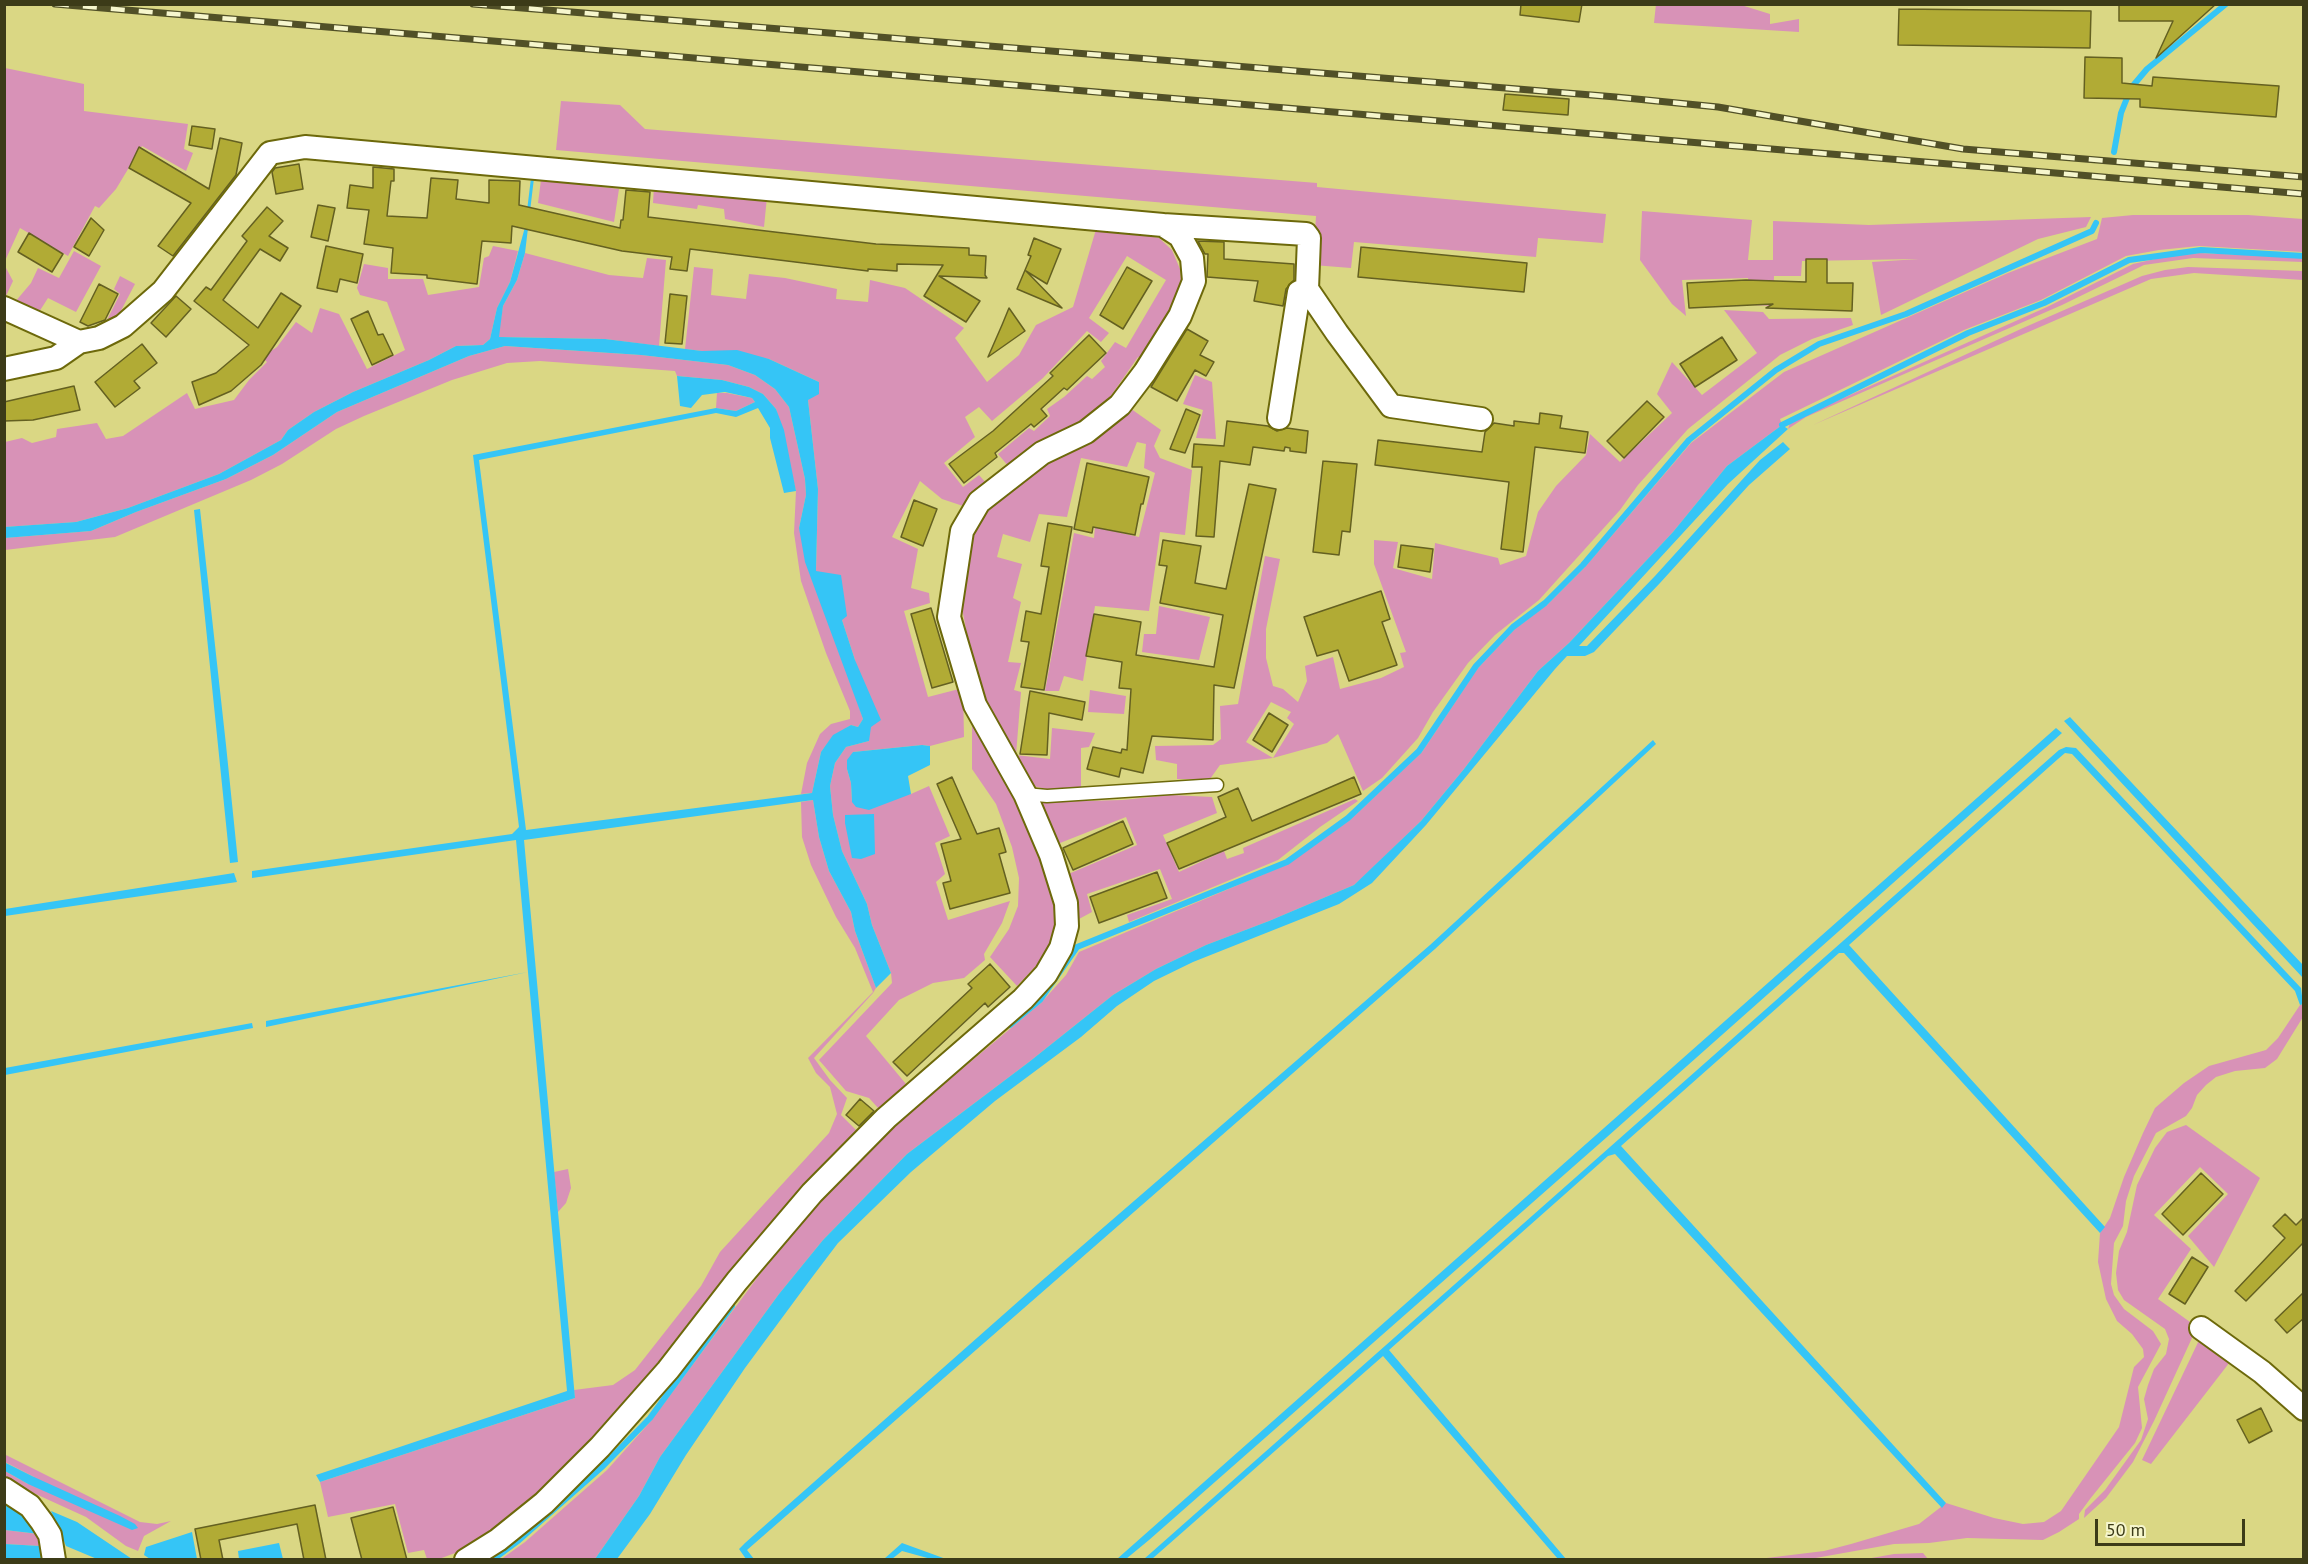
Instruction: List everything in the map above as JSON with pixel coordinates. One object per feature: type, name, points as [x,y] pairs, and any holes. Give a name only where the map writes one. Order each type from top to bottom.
[{"type":"street","points":[[4,369],[56,358],[79,342],[99,338],[123,326],[163,291],[270,153],[305,147],[1163,225],[1306,234],[1308,238],[1308,289],[1337,333],[1391,406],[1481,419]]},
{"type":"street","points":[[465,1560],[498,1540],[544,1503],[600,1447],[668,1370],[737,1281],[812,1193],[886,1118],[1023,999],[1046,974],[1061,948],[1067,926],[1066,903],[1051,855],[1025,794],[975,705],[949,617],[962,531],[979,502],[1042,453],[1086,432],[1120,405],[1145,372],[1180,316],[1194,280],[1192,258],[1180,236],[1163,225]]},
{"type":"street","points":[[1279,418],[1299,292],[1308,289]]},
{"type":"street","points":[[4,308],[79,342]]},
{"type":"street","points":[[2201,1328],[2262,1372],[2304,1408]]},
{"type":"street","points":[[4,1489],[30,1506],[42,1522],[50,1535],[54,1560]]},
{"type":"lane","points":[[1025,794],[1047,796],[1217,785]]},
{"type":"shaded area","points":[[1656,4],[1741,5],[1770,14],[1770,24],[1799,19],[1799,32],[1654,23]]},
{"type":"shaded area","points":[[5,68],[84,84],[84,111],[188,124],[184,149],[193,153],[186,171],[142,146],[116,189],[99,208],[95,206],[68,256],[20,228],[5,261]]},
{"type":"shaded area","points":[[561,101],[620,105],[645,129],[1317,183],[1317,187],[1606,214],[1603,243],[1538,238],[1536,257],[1354,242],[1351,268],[1313,265],[1316,216],[556,150]]},
{"type":"shaded area","points":[[541,180],[619,189],[614,222],[538,203]]},
{"type":"shaded area","points":[[654,186],[767,197],[764,227],[725,219],[724,209],[698,205],[697,209],[653,203]]},
{"type":"shaded area","points":[[1642,211],[1752,220],[1748,260],[1773,260],[1773,221],[1869,225],[2091,217],[2086,227],[2038,239],[1881,315],[1872,262],[1919,259],[1802,261],[1801,276],[1774,276],[1773,306],[1751,305],[1748,278],[1682,280],[1686,316],[1672,304],[1640,260]]},
{"type":"shaded area","points":[[2133,215],[2248,215],[2303,219],[2303,252],[2199,246],[2126,256],[2041,300],[1964,330],[1780,419],[1782,425],[1727,466],[1673,532],[1569,643],[1538,671],[1464,769],[1421,821],[1354,885],[1206,945],[1156,969],[1113,995],[907,1154],[823,1240],[779,1294],[660,1457],[639,1496],[595,1559],[500,1560],[525,1542],[607,1470],[651,1421],[760,1274],[814,1209],[890,1129],[1041,1003],[1066,975],[1079,952],[1288,864],[1350,820],[1422,752],[1478,668],[1515,629],[1547,605],[1585,567],[1691,443],[1784,372],[2008,273],[2097,239],[2102,218]]},
{"type":"shaded area","points":[[1097,226],[1159,238],[1172,250],[1180,269],[1182,289],[1143,360],[1138,357],[1108,400],[1080,426],[1009,467],[998,454],[1029,428],[1034,431],[1050,416],[1047,409],[1087,376],[1092,379],[1105,367],[1101,361],[1115,342],[1126,348],[1166,280],[1127,256],[1089,318],[1109,333],[1101,342],[1087,331],[1043,378],[992,421],[979,407],[965,417],[975,437],[944,463],[963,487],[979,475],[987,484],[966,507],[942,499],[920,481],[892,537],[918,549],[911,588],[929,593],[930,603],[904,611],[928,697],[963,688],[964,737],[930,746],[853,752],[847,769],[851,783],[852,802],[911,794],[929,786],[950,836],[935,843],[945,874],[936,882],[948,920],[1010,901],[1002,923],[984,954],[985,960],[964,978],[933,983],[899,1000],[866,1036],[906,1084],[879,1109],[869,1098],[846,1091],[819,1060],[892,983],[891,973],[872,925],[867,904],[842,851],[833,815],[830,786],[835,763],[846,747],[869,741],[855,660],[842,620],[816,572],[818,489],[808,400],[819,382],[769,359],[685,349],[694,267],[713,269],[711,295],[746,299],[749,274],[785,278],[837,289],[836,299],[868,302],[870,280],[905,288],[964,328],[955,338],[987,382],[1019,355],[1036,325],[1073,307]]},
{"type":"shaded area","points":[[493,246],[518,251],[510,282],[497,308],[490,339],[483,345],[456,346],[353,392],[314,412],[288,430],[281,440],[219,474],[128,508],[76,522],[5,527],[5,442],[22,438],[32,443],[56,437],[57,429],[97,423],[106,439],[123,436],[187,393],[195,409],[234,400],[267,362],[262,357],[277,347],[296,322],[312,333],[320,308],[339,314],[367,369],[405,350],[387,302],[360,295],[357,288],[364,264],[388,268],[388,279],[423,279],[428,295],[479,287],[484,258],[489,256]]},
{"type":"shaded area","points":[[74,251],[101,266],[76,312],[48,298],[39,312],[15,302],[31,283],[38,268],[59,278]]},
{"type":"shaded area","points":[[525,253],[609,275],[643,278],[647,258],[666,260],[659,346],[605,339],[498,337],[503,306],[517,280]]},
{"type":"shaded area","points":[[2199,253],[2303,258],[2303,262],[2193,258],[2144,265],[2062,305],[1806,417],[1788,429],[1790,423],[1803,416],[2047,307],[2133,264],[2164,257]]},
{"type":"shaded area","points":[[5,266],[13,281],[6,296],[5,296]]},
{"type":"shaded area","points":[[2188,267],[2303,271],[2303,280],[2194,273],[2151,279],[1813,425],[2142,276]]},
{"type":"shaded area","points":[[120,276],[135,284],[115,322],[103,328],[120,294],[114,289]]},
{"type":"shaded area","points":[[1724,310],[1763,312],[1769,319],[1851,318],[1853,325],[1812,339],[1780,355],[1688,429],[1638,485],[1620,510],[1539,600],[1495,635],[1468,663],[1433,712],[1418,738],[1382,778],[1363,791],[1338,734],[1327,743],[1273,758],[1220,765],[1210,779],[1177,779],[1177,764],[1156,760],[1155,746],[1213,745],[1221,739],[1220,706],[1238,704],[1265,556],[1280,559],[1266,629],[1266,658],[1273,686],[1283,689],[1298,702],[1307,681],[1305,666],[1333,657],[1340,689],[1381,678],[1404,667],[1400,653],[1406,652],[1374,564],[1374,540],[1398,542],[1393,568],[1432,579],[1435,543],[1498,558],[1500,565],[1526,556],[1538,512],[1556,486],[1586,455],[1590,434],[1620,462],[1672,413],[1657,394],[1672,362],[1702,395],[1757,353]],"holes":[[[1271,702],[1291,712],[1287,718],[1294,724],[1273,758],[1246,742]]]},
{"type":"shaded area","points":[[505,346],[641,355],[728,365],[755,375],[775,389],[789,407],[805,479],[806,495],[799,528],[863,719],[858,727],[851,725],[833,736],[821,752],[812,793],[801,794],[807,763],[820,734],[831,724],[850,719],[850,711],[826,653],[801,581],[794,533],[796,491],[776,409],[763,394],[749,387],[722,380],[677,376],[675,371],[540,361],[507,363],[452,380],[364,416],[336,429],[282,464],[251,480],[115,537],[5,550],[4,538],[91,531],[226,479],[273,455],[337,412],[469,356]]},
{"type":"shaded area","points":[[1195,375],[1212,382],[1216,439],[1196,438],[1203,410],[1183,404]]},
{"type":"shaded area","points":[[717,393],[752,398],[755,402],[736,411],[716,408]]},
{"type":"shaded area","points":[[1127,406],[1161,430],[1154,446],[1160,458],[1192,470],[1185,535],[1160,532],[1149,611],[1095,606],[1083,681],[1064,676],[1059,691],[1045,691],[1074,533],[1094,538],[1095,527],[1139,537],[1155,473],[1144,468],[1146,444],[1137,442],[1127,467],[1081,458],[1067,517],[1039,514],[1030,542],[1003,534],[997,557],[1022,564],[1013,598],[1021,602],[1008,662],[1021,663],[1014,690],[1021,692],[1016,755],[1050,759],[1052,728],[1095,733],[1089,747],[1081,748],[1081,788],[1051,790],[1028,785],[976,682],[962,608],[961,571],[975,519],[1041,462]]},
{"type":"shaded area","points":[[1159,606],[1210,617],[1199,660],[1142,652],[1144,634],[1156,634]]},
{"type":"shaded area","points":[[1090,690],[1126,696],[1124,714],[1088,712]]},
{"type":"shaded area","points":[[972,712],[1012,784],[1061,904],[1051,950],[1017,986],[990,957],[1009,929],[1018,906],[1019,878],[1012,847],[996,804],[972,769]]},
{"type":"shaded area","points":[[1171,795],[1212,797],[1217,813],[1163,835],[1179,872],[1224,851],[1227,859],[1244,853],[1243,848],[1355,799],[1358,801],[1278,860],[1129,922],[1127,915],[1172,899],[1160,869],[1087,894],[1092,912],[1079,919],[1066,875],[1137,845],[1126,817],[1060,843],[1049,835],[1037,805],[1046,802],[1123,800]]},
{"type":"shaded area","points":[[813,800],[819,837],[829,871],[851,912],[855,931],[876,988],[873,993],[814,1058],[847,1098],[841,1115],[859,1133],[596,1445],[482,1543],[439,1559],[427,1559],[424,1550],[408,1553],[395,1504],[328,1517],[320,1482],[575,1398],[574,1390],[613,1385],[635,1370],[701,1286],[720,1252],[829,1133],[837,1114],[830,1087],[816,1073],[808,1058],[873,992],[855,948],[836,917],[811,865],[802,837],[801,802]]},
{"type":"shaded area","points":[[2303,1004],[2303,1017],[2277,1059],[2265,1068],[2235,1071],[2216,1077],[2206,1085],[2197,1095],[2186,1116],[2156,1133],[2134,1176],[2126,1201],[2123,1226],[2114,1243],[2111,1284],[2114,1295],[2124,1309],[2153,1331],[2161,1344],[2138,1387],[2142,1428],[2135,1443],[2090,1499],[2079,1514],[2079,1519],[2043,1540],[1967,1538],[1929,1543],[1894,1544],[1810,1559],[1750,1560],[1824,1551],[1851,1544],[1919,1524],[1946,1503],[1994,1518],[2023,1524],[2044,1522],[2061,1511],[2119,1427],[2134,1367],[2144,1357],[2143,1349],[2132,1334],[2117,1321],[2106,1299],[2098,1262],[2100,1233],[2110,1218],[2143,1133],[2155,1108],[2184,1083],[2209,1066],[2266,1050],[2278,1038],[2300,1005]]},
{"type":"shaded area","points":[[2186,1125],[2260,1178],[2214,1267],[2188,1236],[2228,1194],[2200,1167],[2154,1215],[2191,1249],[2158,1299],[2197,1327],[2133,1462],[2106,1498],[2084,1518],[2085,1510],[2105,1490],[2141,1440],[2148,1419],[2144,1399],[2148,1385],[2154,1369],[2166,1354],[2169,1339],[2165,1329],[2124,1300],[2118,1290],[2116,1273],[2119,1251],[2127,1232],[2137,1185],[2155,1148],[2167,1132]]},
{"type":"shaded area","points":[[568,1169],[571,1188],[566,1203],[558,1212],[554,1172]]},
{"type":"shaded area","points":[[2202,1334],[2233,1358],[2151,1464],[2142,1460]]},
{"type":"shaded area","points":[[4,1454],[140,1522],[157,1524],[171,1521],[144,1536],[138,1551],[126,1546],[86,1517],[5,1480],[5,1471],[28,1484],[34,1477],[5,1462]]},
{"type":"shaded area","points":[[4,1494],[17,1502],[37,1533],[14,1507],[5,1504]]},
{"type":"shaded area","points":[[5,1530],[38,1534],[48,1550],[40,1546],[5,1544]]},
{"type":"shaded area","points":[[1923,1553],[1928,1559],[1866,1559],[1894,1554]]},
{"type":"water","points":[[531,178],[534,178],[525,253],[517,280],[503,306],[499,337],[605,339],[702,351],[737,350],[769,359],[819,382],[819,394],[808,400],[818,489],[816,571],[841,575],[847,616],[842,620],[855,660],[881,720],[871,727],[869,741],[846,747],[835,763],[830,786],[833,815],[842,851],[867,904],[872,925],[891,973],[876,988],[855,931],[851,912],[829,871],[819,837],[813,800],[524,840],[575,1398],[320,1482],[316,1475],[567,1391],[516,840],[252,878],[252,871],[512,834],[519,827],[473,455],[716,408],[736,411],[755,402],[752,398],[725,392],[702,395],[691,408],[680,406],[677,376],[722,380],[749,387],[763,394],[776,409],[784,430],[796,491],[784,493],[770,438],[770,428],[758,408],[736,417],[716,413],[479,460],[526,830],[812,793],[821,752],[833,735],[851,725],[858,727],[863,719],[805,562],[799,528],[806,495],[805,479],[789,407],[775,389],[755,375],[728,365],[641,355],[505,346],[469,356],[337,412],[273,455],[226,479],[91,531],[5,538],[4,527],[76,522],[128,508],[219,474],[281,440],[288,430],[314,412],[353,392],[456,346],[483,345],[490,339],[497,308],[510,282],[525,227]]},
{"type":"water","points":[[1782,425],[1788,429],[1728,484],[1579,646],[1587,646],[1655,576],[1760,460],[1783,442],[1790,449],[1749,485],[1594,652],[1585,656],[1567,656],[1426,825],[1372,883],[1339,904],[1193,962],[1154,981],[1117,1006],[1081,1037],[995,1101],[911,1172],[838,1243],[745,1368],[686,1455],[650,1514],[617,1559],[595,1559],[639,1496],[660,1457],[779,1294],[823,1240],[907,1154],[1113,995],[1156,969],[1206,945],[1354,885],[1421,821],[1464,769],[1538,671],[1569,643],[1673,532],[1727,466]]},
{"type":"water","points":[[200,509],[238,862],[230,863],[194,510]]},
{"type":"water","points":[[2070,717],[2303,965],[2303,978],[2064,721]]},
{"type":"water","points":[[2056,728],[2062,733],[1607,1137],[1149,1540],[1126,1559],[1117,1559]]},
{"type":"water","points":[[1653,740],[1656,744],[1435,949],[747,1550],[754,1559],[746,1559],[739,1549],[745,1543],[1038,1284],[1430,945]]},
{"type":"water","points":[[930,746],[930,765],[908,776],[911,794],[869,810],[856,807],[852,802],[851,783],[847,769],[847,760],[853,752]]},
{"type":"water","points":[[2066,747],[2076,748],[2301,988],[2303,1004],[2300,1005],[2295,991],[2072,754],[2065,753],[1849,945],[2105,1227],[2100,1233],[1844,953],[1839,953],[1621,1146],[1946,1503],[1942,1508],[1615,1154],[1608,1156],[1389,1350],[1566,1559],[1558,1559],[1383,1356],[1152,1559],[1144,1559],[2059,750]]},
{"type":"water","points":[[874,814],[875,854],[861,859],[852,858],[845,815]]},
{"type":"water","points":[[234,873],[237,882],[5,916],[5,909]]},
{"type":"water","points":[[528,972],[266,1027],[266,1021]]},
{"type":"water","points":[[252,1023],[253,1028],[5,1075],[5,1068]]},
{"type":"water","points":[[4,1462],[120,1516],[138,1528],[132,1530],[28,1484],[5,1471]]},
{"type":"water","points":[[5,1504],[14,1507],[34,1523],[39,1534],[5,1530]]},
{"type":"water","points":[[51,1511],[77,1522],[132,1559],[97,1559],[66,1546]]},
{"type":"water","points":[[192,1532],[197,1559],[150,1559],[144,1555],[146,1547]]},
{"type":"water","points":[[279,1543],[283,1559],[239,1559],[238,1551]]},
{"type":"water","points":[[902,1543],[946,1559],[931,1559],[902,1551],[892,1559],[884,1559]]},
{"type":"water","points":[[5,1544],[40,1546],[44,1559],[5,1560]]},
{"type":"building","points":[[1521,4],[1582,4],[1579,22],[1520,15]]},
{"type":"building","points":[[2119,4],[2216,4],[2156,58],[2173,21],[2119,21]]},
{"type":"building","points":[[1899,9],[2091,11],[2090,48],[1898,45]]},
{"type":"building","points":[[2085,57],[2122,58],[2122,83],[2152,86],[2153,77],[2279,86],[2276,117],[2140,107],[2140,99],[2084,98]]},
{"type":"building","points":[[1505,94],[1569,99],[1568,115],[1503,110]]},
{"type":"building","points":[[192,126],[215,129],[212,149],[189,145]]},
{"type":"building","points":[[220,138],[242,143],[236,175],[173,256],[158,246],[191,203],[129,168],[139,147],[209,189]]},
{"type":"building","points":[[299,164],[303,189],[276,194],[272,172],[275,168]]},
{"type":"building","points":[[373,167],[394,169],[387,216],[427,218],[431,178],[458,180],[456,199],[489,203],[489,180],[520,181],[519,205],[620,228],[626,190],[650,192],[648,217],[876,244],[969,248],[969,255],[986,256],[985,275],[987,278],[939,276],[980,301],[966,322],[924,296],[943,265],[897,264],[897,271],[868,269],[868,271],[690,249],[687,271],[670,269],[672,257],[622,251],[512,226],[511,243],[482,241],[477,284],[427,278],[427,275],[391,273],[393,248],[364,244],[369,210],[347,208],[350,185],[373,188]]},
{"type":"building","points":[[318,205],[335,208],[328,241],[311,237]]},
{"type":"building","points":[[267,207],[283,221],[269,236],[288,248],[280,261],[260,249],[223,300],[258,328],[281,293],[301,306],[261,365],[231,391],[199,405],[192,382],[216,373],[249,345],[194,301],[206,287],[211,290],[247,241],[242,236]]},
{"type":"building","points":[[91,218],[104,230],[89,256],[74,247]]},
{"type":"building","points":[[29,233],[63,254],[52,272],[18,252]]},
{"type":"building","points":[[1034,238],[1061,249],[1047,284],[1026,271],[1062,308],[1017,289],[1031,256],[1028,255]]},
{"type":"building","points":[[1198,241],[1224,242],[1224,259],[1294,264],[1294,280],[1286,289],[1283,306],[1254,301],[1258,281],[1207,277],[1208,254],[1205,254]]},
{"type":"building","points":[[326,246],[363,254],[357,283],[340,279],[337,292],[317,288]]},
{"type":"building","points":[[1361,247],[1527,263],[1524,292],[1358,277]]},
{"type":"building","points":[[1806,259],[1827,259],[1827,283],[1853,283],[1852,311],[1766,308],[1773,304],[1689,308],[1687,283],[1746,280],[1806,282]]},
{"type":"building","points":[[1127,267],[1152,281],[1123,329],[1100,315]]},
{"type":"building","points":[[99,284],[118,294],[105,320],[88,326],[80,322]]},
{"type":"building","points":[[670,294],[687,296],[682,344],[665,343]]},
{"type":"building","points":[[176,296],[191,309],[166,337],[151,323]]},
{"type":"building","points":[[1009,308],[1025,331],[988,357],[1002,325]]},
{"type":"building","points":[[368,311],[378,335],[383,334],[393,355],[372,365],[351,319]]},
{"type":"building","points":[[1187,329],[1208,341],[1200,355],[1214,362],[1206,376],[1195,370],[1177,401],[1151,387]]},
{"type":"building","points":[[1089,335],[1106,353],[1067,390],[1064,388],[1041,409],[1047,416],[1034,427],[1031,424],[995,453],[997,457],[964,483],[949,464],[993,431],[1053,376],[1050,373]]},
{"type":"building","points":[[1722,337],[1737,360],[1695,387],[1680,364]]},
{"type":"building","points":[[142,344],[157,363],[134,381],[140,388],[115,407],[95,382]]},
{"type":"building","points":[[74,386],[80,410],[33,420],[4,421],[4,402]]},
{"type":"building","points":[[1647,401],[1664,417],[1624,458],[1607,441]]},
{"type":"building","points":[[1186,409],[1200,415],[1185,453],[1170,449]]},
{"type":"building","points":[[1540,413],[1562,416],[1560,428],[1588,432],[1585,453],[1535,447],[1523,552],[1501,549],[1509,482],[1375,465],[1378,440],[1482,452],[1485,432],[1494,423],[1514,426],[1514,421],[1539,424]]},
{"type":"building","points":[[1227,421],[1268,426],[1277,431],[1287,428],[1308,431],[1306,453],[1290,451],[1290,448],[1285,447],[1284,451],[1253,447],[1250,465],[1220,461],[1214,537],[1196,536],[1202,467],[1192,467],[1194,444],[1224,446]]},
{"type":"building","points":[[1323,461],[1357,464],[1350,532],[1342,531],[1339,555],[1313,552]]},
{"type":"building","points":[[1087,463],[1149,477],[1135,535],[1093,527],[1092,533],[1074,529]]},
{"type":"building","points":[[1249,484],[1276,489],[1234,688],[1214,685],[1213,740],[1152,736],[1143,773],[1121,768],[1119,777],[1087,769],[1093,747],[1121,753],[1122,749],[1127,750],[1131,689],[1119,688],[1122,662],[1086,656],[1094,614],[1141,622],[1136,655],[1214,667],[1223,615],[1160,603],[1167,566],[1159,565],[1163,540],[1201,546],[1195,583],[1226,589]]},
{"type":"building","points":[[914,500],[937,509],[923,546],[901,537]]},
{"type":"building","points":[[1048,523],[1072,527],[1044,690],[1021,687],[1029,642],[1021,641],[1026,611],[1041,614],[1049,567],[1041,566]]},
{"type":"building","points":[[1401,545],[1433,549],[1430,572],[1398,567]]},
{"type":"building","points":[[1381,591],[1390,619],[1382,622],[1397,665],[1349,681],[1338,650],[1317,656],[1304,617]]},
{"type":"building","points":[[931,608],[953,682],[932,688],[911,614]]},
{"type":"building","points":[[1030,691],[1085,702],[1082,720],[1049,713],[1047,755],[1020,754]]},
{"type":"building","points":[[1269,713],[1288,725],[1272,752],[1253,740]]},
{"type":"building","points":[[952,777],[977,834],[999,828],[1006,852],[999,854],[1010,893],[950,909],[943,883],[951,881],[941,844],[961,839],[937,784]]},
{"type":"building","points":[[1354,777],[1361,794],[1179,869],[1167,843],[1226,817],[1218,797],[1238,788],[1252,821]]},
{"type":"building","points":[[1123,821],[1133,844],[1073,870],[1063,848]]},
{"type":"building","points":[[1157,872],[1167,898],[1099,923],[1090,897]]},
{"type":"building","points":[[990,964],[1010,987],[988,1007],[985,1003],[907,1076],[893,1062],[972,988],[968,984]]},
{"type":"building","points":[[860,1099],[874,1111],[859,1126],[846,1115]]},
{"type":"building","points":[[2201,1173],[2223,1194],[2183,1235],[2162,1214]]},
{"type":"building","points":[[2285,1214],[2296,1225],[2304,1217],[2304,1242],[2246,1301],[2235,1291],[2285,1238],[2273,1226]]},
{"type":"building","points":[[2192,1257],[2208,1267],[2185,1304],[2169,1294]]},
{"type":"building","points":[[2304,1292],[2304,1318],[2287,1333],[2275,1320]]},
{"type":"building","points":[[2261,1408],[2272,1431],[2249,1443],[2237,1420]]},
{"type":"building","points":[[315,1505],[326,1560],[304,1560],[297,1524],[219,1540],[223,1560],[201,1560],[195,1529]]},
{"type":"building","points":[[393,1507],[407,1560],[362,1560],[351,1518]]},
{"type":"waterway","points":[[2114,152],[2121,113],[2131,88],[2147,69],[2226,4]]},
{"type":"waterway","points":[[1010,1025],[1040,1000],[1077,947],[1287,862],[1348,818],[1419,751],[1476,666],[1513,627],[1545,603],[1583,565],[1689,440],[1776,370],[1819,344],[1906,314],[2092,231],[2096,223]]},
{"type":"waterway","points":[[1782,425],[1968,333],[2044,303],[2129,260],[2201,250],[2304,256]]},
{"type":"waterway","points":[[492,1560],[519,1540],[603,1466],[650,1418],[732,1306]]},
{"type":"railway","points":[[55,4],[2304,194]]},
{"type":"railway","points":[[473,4],[1616,97],[1718,107],[1963,149],[2304,177]]}]
